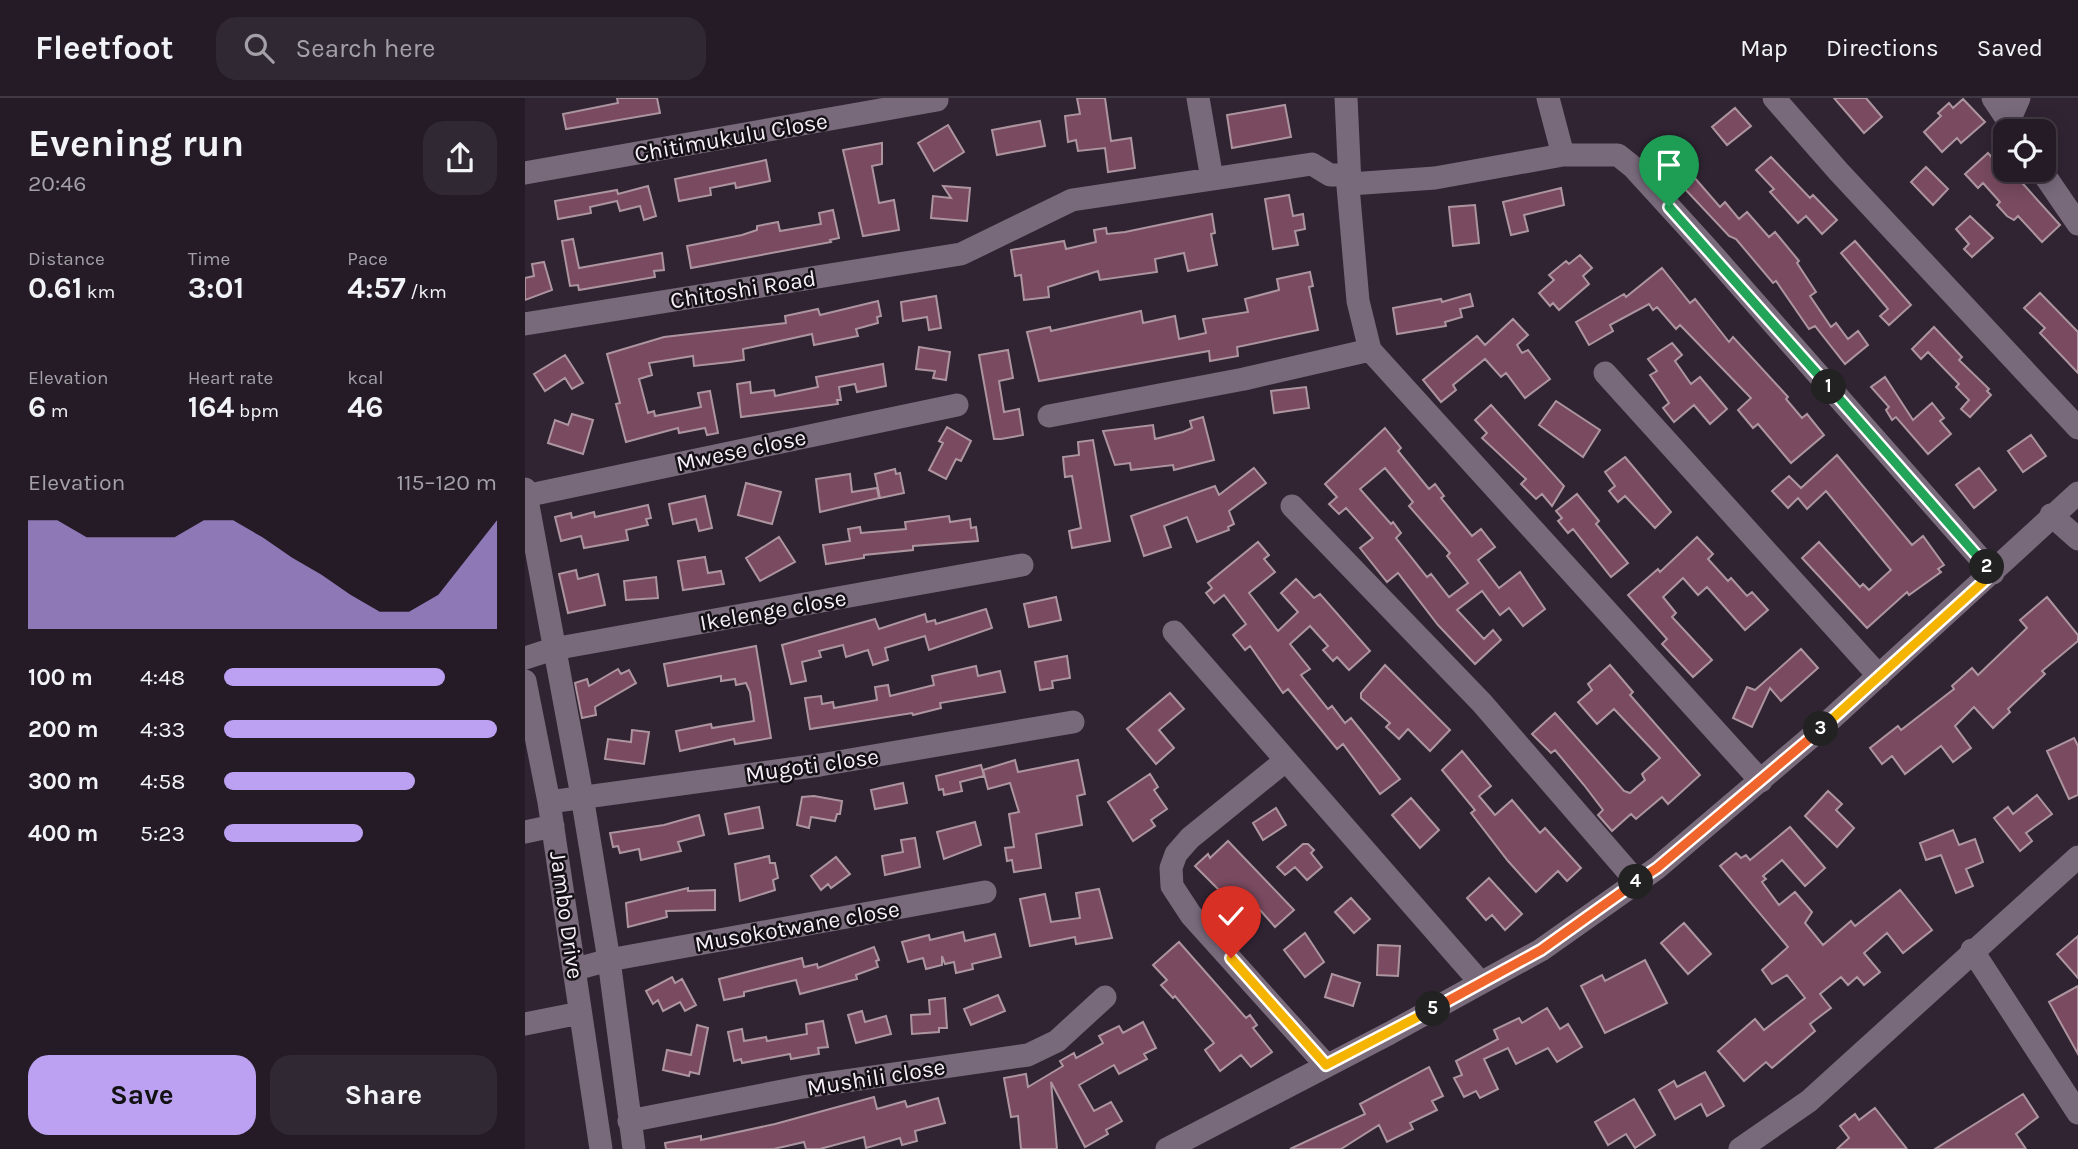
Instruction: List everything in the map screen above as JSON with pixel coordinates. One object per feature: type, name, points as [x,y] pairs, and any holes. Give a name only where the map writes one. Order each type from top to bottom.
[{"type":"street","points":[[1198,98],[1212,178]]},
{"type":"street","points":[[1346,98],[1348,179],[1358,301],[1370,349],[1761,781]]},
{"type":"street","points":[[1548,98],[1563,155]]},
{"type":"street","points":[[1775,98],[1839,172],[2078,428]]},
{"type":"street","points":[[1993,98],[2007,119]]},
{"type":"street","points":[[2014,119],[2019,98]]},
{"type":"street","name":"Chitimukulu Close","points":[[525,173],[937,100]]},
{"type":"street","points":[[1348,179],[1435,178],[1563,155],[1618,155],[1633,167],[1993,573]]},
{"type":"street","name":"Chitoshi Road","points":[[525,324],[961,254],[1072,200],[1312,164],[1330,175],[1348,179]]},
{"type":"street","points":[[2049,182],[2078,223]]},
{"type":"street","points":[[1049,416],[1244,379],[1370,349]]},
{"type":"street","points":[[1605,373],[1879,676]]},
{"type":"street","name":"Mwese close","points":[[525,493],[957,405]]},
{"type":"street","points":[[525,493],[582,796],[609,960],[634,1149]]},
{"type":"street","points":[[1167,1149],[1390,1033],[1541,950],[1637,882],[1761,781],[2078,494]]},
{"type":"street","points":[[1292,506],[1482,703],[1637,882]]},
{"type":"street","points":[[2051,516],[2078,539]]},
{"type":"street","name":"Ikelenge close","points":[[525,658],[553,649],[1022,565]]},
{"type":"street","points":[[1174,632],[1480,982]]},
{"type":"street","name":"Jambo Drive","points":[[525,681],[549,802],[601,1149]]},
{"type":"street","name":"Mugoti close","points":[[549,802],[820,765],[1073,722]]},
{"type":"street","points":[[1285,761],[1190,838],[1176,854],[1171,868],[1173,886],[1191,915],[1326,1065]]},
{"type":"street","points":[[525,832],[553,827]]},
{"type":"street","points":[[1740,1149],[1809,1101],[1972,950],[2078,857]]},
{"type":"street","name":"Musokotwane close","points":[[576,970],[609,960],[985,892]]},
{"type":"street","points":[[1972,950],[2078,1113]]},
{"type":"street","name":"Mushili close","points":[[629,1121],[803,1087],[1028,1055],[1057,1041],[1105,997]]},
{"type":"street","points":[[525,1024],[580,1013]]},
{"type":"building","points":[[617,98],[657,98],[660,113],[566,129],[563,114],[618,103]]},
{"type":"building","points":[[1077,98],[1105,98],[1111,141],[1131,138],[1135,168],[1108,172],[1105,148],[1078,151],[1076,140],[1068,142],[1065,116],[1080,114]]},
{"type":"building","points":[[1834,98],[1866,98],[1882,117],[1864,133]]},
{"type":"building","points":[[1963,99],[1985,122],[1961,143],[1957,138],[1942,152],[1924,132],[1941,116],[1938,113],[1949,103],[1953,108]]},
{"type":"building","points":[[1285,105],[1291,137],[1232,148],[1227,115]]},
{"type":"building","points":[[1735,108],[1751,126],[1727,145],[1712,127]]},
{"type":"building","points":[[1040,121],[1045,146],[997,155],[992,130]]},
{"type":"building","points":[[948,125],[964,152],[934,171],[918,143]]},
{"type":"building","points":[[882,143],[882,164],[872,166],[879,203],[894,200],[899,230],[863,236],[843,150]]},
{"type":"building","points":[[1988,153],[1993,159],[1993,182],[2021,182],[2060,225],[2042,242],[2018,216],[2014,220],[2007,216],[1997,205],[2000,202],[1983,183],[1978,188],[1965,174]]},
{"type":"building","points":[[1771,157],[1810,198],[1813,195],[1837,220],[1822,234],[1806,216],[1798,223],[1770,192],[1774,189],[1756,170]]},
{"type":"building","points":[[766,160],[770,181],[736,188],[735,183],[710,188],[711,195],[679,201],[675,179]]},
{"type":"building","points":[[1680,161],[1720,207],[1725,202],[1739,219],[1747,212],[1769,237],[1775,232],[1799,261],[1797,263],[1816,292],[1810,296],[1831,327],[1836,323],[1848,339],[1858,331],[1868,345],[1845,364],[1815,326],[1809,329],[1776,281],[1773,283],[1736,239],[1729,236],[1668,171]]},
{"type":"building","points":[[1926,167],[1948,189],[1933,205],[1911,182]]},
{"type":"building","points":[[648,186],[656,216],[644,220],[640,206],[620,211],[617,201],[590,207],[591,213],[558,219],[555,201],[617,190],[618,194]]},
{"type":"building","points":[[943,186],[970,188],[967,221],[931,218],[933,196],[951,198]]},
{"type":"building","points":[[1561,188],[1564,205],[1524,215],[1528,231],[1511,235],[1503,202]]},
{"type":"building","points":[[1289,195],[1293,216],[1303,214],[1305,229],[1295,231],[1298,245],[1273,249],[1265,199]]},
{"type":"building","points":[[1475,205],[1479,243],[1453,246],[1449,207]]},
{"type":"building","points":[[833,210],[839,238],[830,240],[831,242],[691,268],[687,246],[742,235],[757,230],[757,226],[778,222],[780,231],[821,224],[819,213]]},
{"type":"building","points":[[1212,214],[1215,233],[1211,234],[1217,265],[1188,271],[1184,253],[1155,259],[1157,272],[1100,280],[1098,271],[1048,287],[1049,297],[1024,300],[1021,275],[1015,276],[1011,250],[1064,241],[1066,249],[1096,242],[1094,230],[1106,228],[1107,234],[1125,232]]},
{"type":"building","points":[[1970,216],[1993,238],[1972,257],[1964,249],[1969,244],[1956,229]]},
{"type":"building","points":[[573,239],[579,268],[662,253],[664,270],[654,271],[655,277],[579,290],[578,285],[570,286],[562,241]]},
{"type":"building","points":[[1855,241],[1911,305],[1889,325],[1880,316],[1888,309],[1841,253]]},
{"type":"building","points":[[1580,255],[1592,268],[1583,276],[1589,284],[1559,310],[1553,303],[1550,306],[1539,293],[1554,280],[1549,275],[1566,261],[1569,264]]},
{"type":"building","points":[[544,262],[552,290],[525,300],[525,278],[534,276],[532,264]]},
{"type":"building","points":[[1662,268],[1690,303],[1695,299],[1729,342],[1733,337],[1788,397],[1786,399],[1802,418],[1807,414],[1824,435],[1791,463],[1758,424],[1753,428],[1738,410],[1751,398],[1680,325],[1676,329],[1657,307],[1653,310],[1649,304],[1610,325],[1613,331],[1589,345],[1576,322],[1624,294],[1626,297]]},
{"type":"building","points":[[1310,272],[1313,286],[1309,287],[1318,330],[1237,347],[1238,356],[1210,361],[1209,351],[1039,381],[1027,332],[1050,327],[1051,331],[1141,311],[1143,323],[1175,316],[1179,339],[1206,333],[1203,319],[1248,312],[1245,299],[1279,290],[1277,279]]},
{"type":"building","points":[[2040,293],[2078,332],[2078,373],[2040,333],[2045,328],[2024,308]]},
{"type":"building","points":[[1470,294],[1473,306],[1460,309],[1462,317],[1445,322],[1446,326],[1397,334],[1393,308],[1441,299],[1442,302]]},
{"type":"building","points":[[936,296],[941,328],[929,330],[927,317],[903,321],[901,302]]},
{"type":"building","points":[[878,301],[881,316],[877,317],[878,323],[856,329],[858,336],[814,345],[812,334],[743,349],[744,360],[730,362],[694,366],[693,356],[649,363],[652,375],[639,379],[648,413],[654,411],[655,416],[701,407],[698,393],[710,391],[718,433],[707,435],[705,428],[679,433],[678,428],[626,442],[616,404],[620,403],[607,354],[664,337],[786,323],[785,316],[818,309],[820,315]]},
{"type":"building","points":[[1513,319],[1528,335],[1517,345],[1522,353],[1528,350],[1550,379],[1525,398],[1506,373],[1501,377],[1485,359],[1453,385],[1456,390],[1441,402],[1423,380],[1477,336],[1485,345]]},
{"type":"building","points":[[1934,327],[1962,357],[1959,360],[1989,389],[1987,391],[1991,395],[1970,417],[1961,409],[1969,400],[1956,387],[1959,384],[1928,352],[1921,359],[1912,349]]},
{"type":"building","points":[[1672,343],[1682,355],[1675,361],[1691,384],[1700,377],[1727,409],[1710,424],[1694,405],[1674,422],[1663,408],[1669,403],[1650,375],[1657,371],[1648,359]]},
{"type":"building","points":[[919,347],[950,352],[946,380],[933,378],[935,371],[916,369]]},
{"type":"building","points":[[1008,350],[1013,378],[999,381],[1004,412],[1019,409],[1023,435],[994,439],[979,355]]},
{"type":"building","points":[[565,355],[583,383],[572,389],[565,378],[545,391],[534,374]]},
{"type":"building","points":[[883,364],[886,386],[857,392],[855,384],[839,387],[841,400],[837,400],[838,404],[741,417],[737,384],[750,382],[751,393],[774,390],[775,396],[818,387],[816,377]]},
{"type":"building","points":[[1885,377],[1913,420],[1932,403],[1944,418],[1940,421],[1951,434],[1928,454],[1896,417],[1892,420],[1886,410],[1889,407],[1871,387]]},
{"type":"building","points":[[1306,387],[1309,408],[1274,413],[1271,391]]},
{"type":"building","points":[[1556,401],[1600,430],[1583,457],[1539,425]]},
{"type":"building","points":[[1491,405],[1564,486],[1552,506],[1542,494],[1536,499],[1521,484],[1526,479],[1482,438],[1487,433],[1475,420]]},
{"type":"building","points":[[572,414],[593,420],[583,454],[548,443],[555,420],[568,425]]},
{"type":"building","points":[[1203,417],[1214,460],[1174,470],[1173,465],[1131,470],[1130,463],[1115,465],[1103,431],[1153,425],[1155,439],[1192,428],[1190,421]]},
{"type":"building","points":[[947,427],[971,441],[961,461],[956,459],[946,479],[929,470],[943,443],[939,441]]},
{"type":"building","points":[[1385,428],[1401,448],[1398,451],[1429,489],[1435,484],[1444,496],[1441,498],[1472,536],[1481,529],[1495,547],[1478,560],[1499,588],[1520,572],[1545,609],[1523,626],[1509,608],[1500,615],[1482,591],[1457,610],[1484,639],[1493,630],[1501,640],[1475,664],[1438,625],[1398,573],[1387,582],[1360,548],[1373,538],[1346,508],[1339,514],[1329,504],[1337,497],[1325,484]],"holes":[[[1385,468],[1413,502],[1409,506],[1450,553],[1447,556],[1468,583],[1449,597],[1431,574],[1427,577],[1396,538],[1401,533],[1393,522],[1391,524],[1360,489]]]},
{"type":"building","points":[[2031,435],[2046,456],[2023,472],[2008,451]]},
{"type":"building","points":[[1093,440],[1110,541],[1072,548],[1069,531],[1081,528],[1072,476],[1065,477],[1063,457],[1079,455],[1078,442]]},
{"type":"building","points":[[1837,455],[1912,545],[1923,536],[1944,565],[1938,569],[1941,572],[1909,595],[1907,592],[1867,628],[1802,558],[1819,542],[1860,587],[1863,584],[1869,590],[1891,570],[1826,491],[1807,509],[1798,498],[1788,508],[1772,491],[1789,476],[1801,488]]},
{"type":"building","points":[[1625,457],[1671,512],[1655,528],[1625,496],[1618,502],[1609,491],[1615,486],[1605,472]]},
{"type":"building","points":[[1254,468],[1266,483],[1229,511],[1234,524],[1228,527],[1229,530],[1197,542],[1187,517],[1164,526],[1171,547],[1144,556],[1131,516],[1215,486],[1219,495]]},
{"type":"building","points":[[1979,468],[1996,490],[1974,508],[1956,485]]},
{"type":"building","points":[[895,469],[896,474],[900,473],[904,493],[880,498],[875,474]]},
{"type":"building","points":[[850,474],[852,492],[877,488],[879,498],[820,512],[816,479]]},
{"type":"building","points":[[746,483],[781,492],[772,524],[738,515]]},
{"type":"building","points":[[1577,494],[1599,521],[1596,524],[1628,563],[1611,577],[1573,529],[1568,533],[1558,521],[1562,518],[1556,511]]},
{"type":"building","points":[[705,496],[712,528],[699,531],[696,519],[673,524],[669,504]]},
{"type":"building","points":[[648,505],[651,518],[646,519],[648,525],[626,530],[628,540],[584,548],[581,536],[561,541],[555,517],[571,513],[572,518],[594,512],[595,517]]},
{"type":"building","points":[[949,516],[950,522],[970,519],[971,528],[976,527],[978,541],[913,546],[913,550],[864,555],[864,558],[826,564],[823,545],[850,541],[848,529],[860,527],[861,533],[906,529],[905,522]]},
{"type":"building","points":[[779,537],[795,562],[760,581],[746,558]]},
{"type":"building","points":[[1697,537],[1713,554],[1708,559],[1728,581],[1731,578],[1747,596],[1752,592],[1768,610],[1745,630],[1707,587],[1698,595],[1683,578],[1663,597],[1676,613],[1672,617],[1712,660],[1693,677],[1662,644],[1667,639],[1628,595],[1658,569],[1660,572]]},
{"type":"building","points":[[1258,542],[1269,555],[1264,559],[1275,572],[1249,593],[1278,631],[1298,612],[1281,593],[1296,579],[1314,598],[1320,594],[1370,651],[1349,670],[1337,657],[1333,661],[1323,650],[1328,646],[1310,626],[1290,644],[1310,669],[1301,675],[1328,709],[1332,706],[1345,723],[1351,718],[1400,779],[1380,794],[1343,744],[1337,749],[1288,689],[1283,693],[1250,646],[1245,650],[1233,635],[1246,624],[1224,595],[1214,603],[1206,593],[1212,588],[1208,583]]},
{"type":"building","points":[[705,557],[708,573],[721,571],[724,584],[683,590],[678,561]]},
{"type":"building","points":[[576,570],[578,579],[598,574],[605,605],[568,613],[559,574]]},
{"type":"building","points":[[656,577],[658,598],[626,600],[624,581]]},
{"type":"building","points":[[1056,597],[1061,620],[1029,627],[1024,604]]},
{"type":"building","points":[[2047,597],[2078,635],[2078,641],[2042,671],[2045,674],[2008,709],[2010,712],[1993,728],[1974,707],[1955,726],[1971,748],[1953,762],[1941,746],[1905,774],[1892,756],[1882,764],[1870,748],[1898,726],[1901,730],[1954,689],[1952,686],[1972,668],[1978,675],[2027,628],[2020,620]]},
{"type":"building","points":[[986,609],[992,628],[929,650],[925,636],[885,648],[888,660],[873,665],[868,650],[846,657],[843,645],[819,651],[821,657],[802,662],[806,681],[791,684],[782,645],[875,619],[879,629],[925,614],[927,622],[935,620],[936,624]]},
{"type":"building","points":[[756,646],[771,738],[735,744],[734,739],[680,751],[676,731],[711,724],[712,728],[754,721],[750,692],[746,683],[736,685],[735,679],[721,681],[721,676],[668,686],[664,664]]},
{"type":"building","points":[[1801,649],[1818,668],[1781,701],[1770,688],[1752,727],[1733,718],[1747,687],[1755,690]]},
{"type":"building","points":[[1067,656],[1070,678],[1052,681],[1053,688],[1040,690],[1035,662]]},
{"type":"building","points":[[1385,665],[1450,730],[1430,751],[1408,729],[1399,739],[1386,727],[1390,723],[1361,698],[1361,693]]},
{"type":"building","points":[[1610,665],[1633,692],[1630,695],[1700,775],[1668,804],[1662,797],[1636,819],[1631,814],[1612,831],[1598,815],[1603,810],[1584,785],[1555,750],[1551,753],[1532,734],[1555,713],[1624,791],[1630,793],[1645,780],[1642,774],[1660,758],[1614,709],[1597,724],[1578,702],[1592,690],[1588,684]]},
{"type":"building","points":[[976,666],[978,676],[1000,671],[1005,692],[940,703],[941,708],[913,715],[912,713],[810,729],[805,698],[821,696],[822,704],[833,702],[834,708],[877,700],[875,687],[888,685],[890,696],[934,685],[932,676]]},
{"type":"building","points":[[618,669],[621,674],[629,670],[636,683],[595,707],[596,715],[582,718],[575,683],[587,679],[589,686]]},
{"type":"building","points":[[1170,693],[1184,709],[1159,730],[1174,748],[1156,764],[1127,729]]},
{"type":"building","points":[[632,730],[649,732],[644,764],[605,759],[608,739],[631,742]]},
{"type":"building","points":[[2074,738],[2078,746],[2078,795],[2069,799],[2047,751]]},
{"type":"building","points":[[1462,751],[1491,786],[1479,796],[1495,815],[1512,800],[1540,833],[1545,828],[1581,868],[1567,881],[1558,871],[1536,892],[1508,861],[1471,813],[1475,810],[1442,770]]},
{"type":"building","points":[[1015,760],[1018,772],[1078,760],[1085,794],[1077,796],[1082,825],[1036,834],[1041,868],[1014,872],[1012,860],[1007,861],[1005,848],[1014,847],[1009,814],[1019,812],[1010,783],[988,789],[983,770]]},
{"type":"building","points":[[981,765],[984,776],[960,782],[962,791],[944,795],[943,789],[939,790],[936,776]]},
{"type":"building","points":[[1150,774],[1158,787],[1154,790],[1167,809],[1151,820],[1155,826],[1133,841],[1108,802]]},
{"type":"building","points":[[903,783],[907,803],[875,809],[871,790]]},
{"type":"building","points":[[1828,791],[1842,804],[1836,810],[1854,828],[1837,847],[1805,816]]},
{"type":"building","points":[[2037,795],[2052,814],[2026,833],[2032,841],[2020,851],[1994,818],[2008,807],[2013,814]]},
{"type":"building","points":[[814,796],[842,801],[840,814],[837,814],[835,821],[811,817],[809,828],[797,825],[802,797]]},
{"type":"building","points":[[1411,798],[1439,830],[1420,848],[1392,815]]},
{"type":"building","points":[[759,807],[763,828],[729,834],[725,814]]},
{"type":"building","points":[[1276,808],[1286,825],[1263,840],[1253,823]]},
{"type":"building","points":[[699,815],[704,835],[678,842],[681,851],[641,860],[639,849],[620,853],[618,846],[613,847],[610,833],[664,825]]},
{"type":"building","points":[[975,822],[981,845],[944,859],[937,832]]},
{"type":"building","points":[[1790,827],[1825,868],[1805,886],[1782,860],[1763,876],[1766,879],[1762,882],[1779,905],[1795,892],[1812,912],[1805,923],[1823,945],[1851,921],[1855,926],[1900,890],[1932,930],[1903,953],[1887,933],[1864,953],[1880,972],[1864,985],[1857,977],[1848,985],[1841,977],[1820,994],[1831,1008],[1810,1024],[1815,1031],[1772,1068],[1766,1062],[1744,1081],[1718,1051],[1755,1019],[1764,1030],[1805,998],[1787,975],[1772,984],[1762,970],[1788,947],[1720,866],[1736,853],[1741,858],[1746,855],[1750,860]]},
{"type":"building","points":[[1953,830],[1959,845],[1975,839],[1983,862],[1966,869],[1973,886],[1956,893],[1941,855],[1926,860],[1920,843]]},
{"type":"building","points":[[915,838],[920,867],[885,875],[882,856],[903,852],[901,840]]},
{"type":"building","points":[[1228,841],[1294,910],[1275,927],[1260,910],[1249,920],[1195,866],[1208,854],[1210,858]]},
{"type":"building","points":[[1303,844],[1308,844],[1314,850],[1311,853],[1322,867],[1307,880],[1295,867],[1285,875],[1277,867]]},
{"type":"building","points":[[769,856],[770,863],[775,863],[778,878],[773,880],[775,890],[740,901],[735,864]]},
{"type":"building","points":[[836,857],[850,874],[831,888],[828,884],[821,890],[811,876]]},
{"type":"building","points":[[1489,878],[1522,914],[1505,930],[1492,915],[1486,920],[1467,898]]},
{"type":"building","points":[[688,888],[688,891],[715,890],[715,910],[666,911],[667,917],[628,927],[626,903]]},
{"type":"building","points":[[1099,889],[1112,938],[1076,944],[1075,937],[1030,946],[1020,899],[1045,894],[1051,922],[1080,918],[1076,893]]},
{"type":"building","points":[[1351,898],[1370,919],[1354,933],[1335,912]]},
{"type":"building","points":[[1684,923],[1711,954],[1688,974],[1661,943]]},
{"type":"building","points":[[963,932],[965,941],[995,934],[1001,957],[972,964],[973,969],[956,973],[954,962],[945,964],[942,956],[942,965],[926,969],[923,958],[908,962],[902,942],[929,935],[930,940]]},
{"type":"building","points":[[1305,933],[1324,962],[1305,977],[1284,950]]},
{"type":"building","points":[[2078,936],[2078,978],[2057,954]]},
{"type":"building","points":[[1179,942],[1246,1018],[1250,1015],[1257,1025],[1253,1028],[1272,1052],[1251,1067],[1241,1055],[1220,1071],[1205,1050],[1214,1043],[1175,996],[1173,998],[1161,985],[1167,980],[1153,965]]},
{"type":"building","points":[[1378,945],[1400,946],[1398,976],[1377,975]]},
{"type":"building","points":[[874,947],[879,960],[876,961],[878,967],[856,975],[857,979],[800,994],[796,980],[744,992],[744,996],[724,1000],[719,979],[802,958],[804,967],[817,964],[818,968]]},
{"type":"building","points":[[1645,960],[1667,1003],[1605,1033],[1581,986],[1602,975],[1605,981]]},
{"type":"building","points":[[1332,974],[1360,983],[1353,1006],[1325,997]]},
{"type":"building","points":[[672,977],[675,983],[682,979],[696,1005],[685,1011],[680,1002],[663,1011],[658,1000],[653,1004],[646,991]]},
{"type":"building","points":[[2078,986],[2078,1054],[2049,1002]]},
{"type":"building","points":[[998,995],[1005,1011],[971,1025],[964,1009]]},
{"type":"building","points":[[945,998],[947,1028],[939,1028],[939,1032],[912,1034],[911,1015],[930,1014],[929,1000]]},
{"type":"building","points":[[1547,1008],[1560,1029],[1568,1024],[1582,1047],[1557,1062],[1548,1048],[1516,1064],[1508,1048],[1484,1059],[1498,1089],[1480,1098],[1476,1091],[1464,1097],[1454,1078],[1462,1075],[1456,1061],[1498,1039],[1494,1030],[1519,1018],[1522,1023]]},
{"type":"building","points":[[862,1011],[865,1022],[886,1016],[891,1034],[856,1043],[848,1015]]},
{"type":"building","points":[[823,1021],[828,1047],[818,1048],[819,1054],[791,1059],[790,1054],[742,1063],[741,1059],[734,1061],[728,1032],[742,1029],[744,1041],[766,1037],[767,1041],[807,1034],[806,1024]]},
{"type":"building","points":[[1143,1022],[1156,1048],[1144,1054],[1147,1059],[1119,1074],[1114,1065],[1079,1085],[1094,1111],[1111,1102],[1122,1121],[1106,1130],[1108,1134],[1085,1147],[1051,1082],[1057,1149],[1021,1149],[1018,1116],[1011,1117],[1004,1078],[1026,1074],[1028,1087],[1063,1066],[1060,1061],[1074,1053],[1076,1058],[1103,1043],[1099,1036],[1119,1026],[1123,1033]]},
{"type":"building","points":[[697,1025],[708,1028],[699,1074],[690,1072],[689,1076],[663,1070],[667,1050],[691,1055]]},
{"type":"building","points":[[1429,1067],[1443,1096],[1432,1101],[1437,1110],[1410,1123],[1413,1129],[1387,1142],[1379,1125],[1341,1149],[1290,1149],[1365,1114],[1360,1104]]},
{"type":"building","points":[[1705,1072],[1724,1106],[1707,1116],[1701,1104],[1675,1119],[1659,1090],[1674,1081],[1677,1087]]},
{"type":"building","points":[[2023,1094],[2038,1117],[2016,1134],[2026,1149],[1935,1149]]},
{"type":"building","points":[[874,1097],[877,1109],[905,1101],[907,1107],[938,1098],[945,1123],[915,1131],[917,1141],[902,1145],[900,1138],[866,1148],[864,1137],[820,1149],[806,1149],[804,1142],[774,1149],[666,1149],[665,1143],[701,1136],[701,1140],[775,1124]]},
{"type":"building","points":[[1634,1099],[1655,1135],[1635,1148],[1626,1134],[1608,1145],[1595,1122]]},
{"type":"building","points":[[1875,1108],[1907,1149],[1837,1149],[1849,1138],[1840,1126],[1855,1114],[1859,1120]]},
{"type":"route","points":[[1231,958],[1326,1065],[1390,1033],[1541,950],[1657,868],[1817,732],[1993,573],[1669,207]]}]
